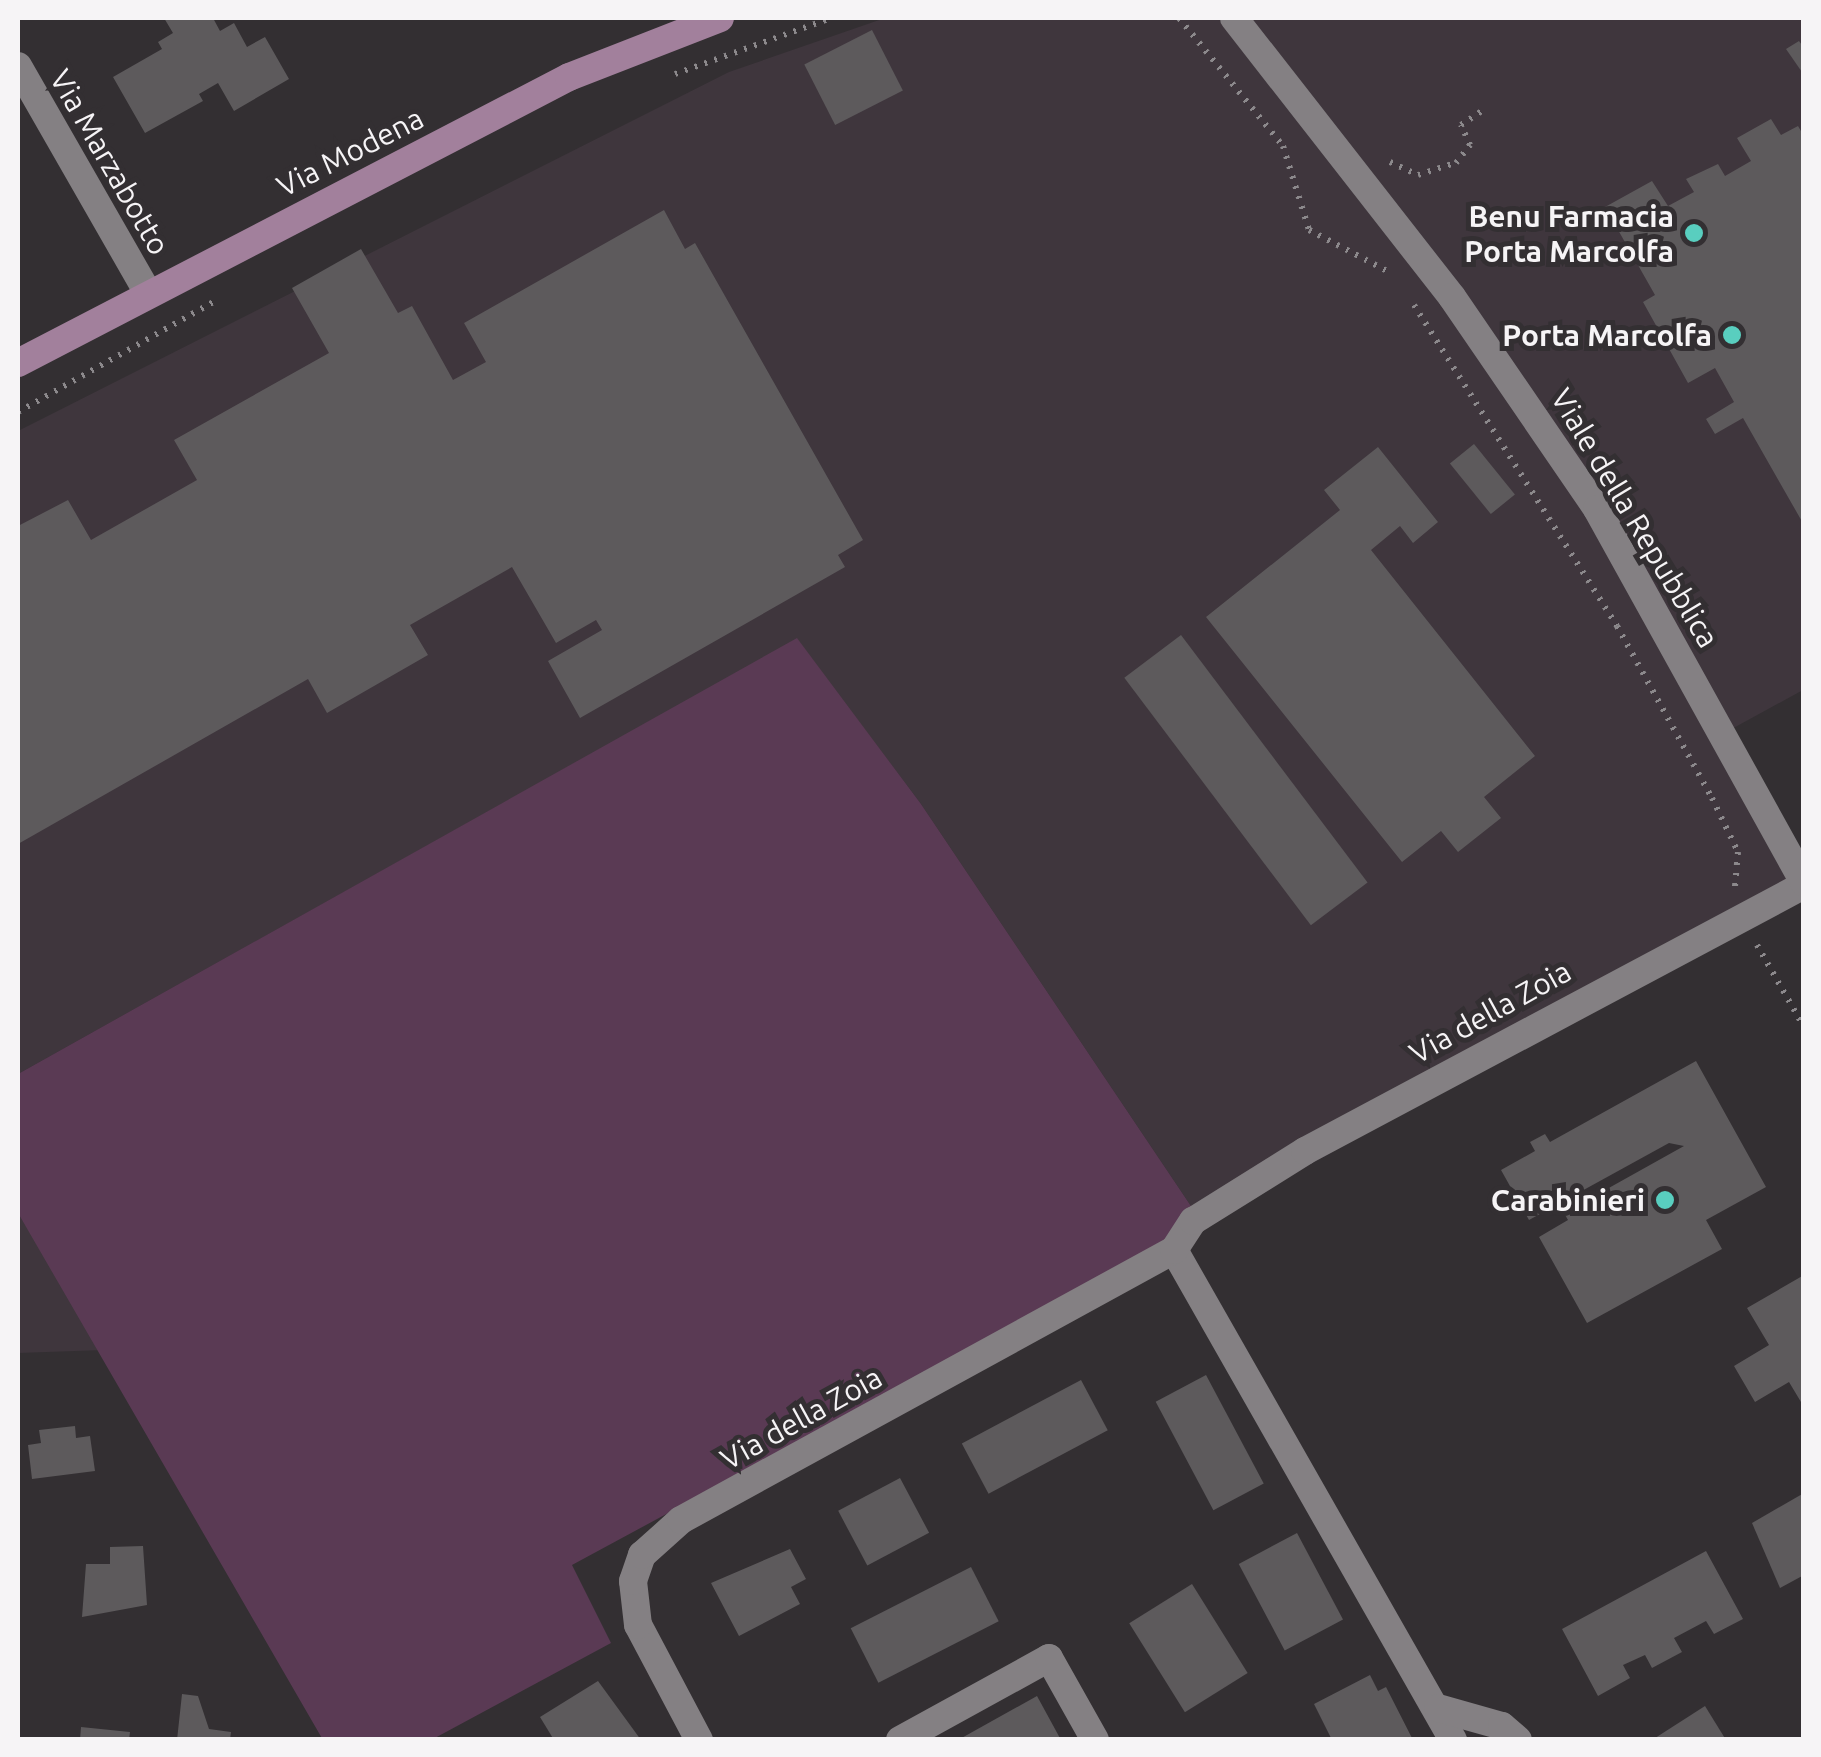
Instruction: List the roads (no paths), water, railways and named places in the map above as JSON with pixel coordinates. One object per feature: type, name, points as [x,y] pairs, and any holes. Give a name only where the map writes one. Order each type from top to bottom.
[{"type":"main road","name":"Via Modena","points":[[18,363],[147,290],[569,77],[720,18]]},
{"type":"street","name":"Viale della Repubblica","points":[[1234,18],[1452,296],[1597,510],[1804,883]]},
{"type":"street","name":"Via Marzabotto","points":[[18,66],[147,290]]},
{"type":"street","name":"Via della Zoia","points":[[699,1740],[638,1625],[633,1581],[642,1555],[681,1520],[1174,1250],[1192,1221],[1271,1170],[1804,883]]},
{"type":"street","points":[[1174,1250],[1453,1740]]},
{"type":"street","points":[[900,1740],[1049,1658],[1095,1740]]},
{"type":"street","points":[[1438,1708],[1502,1726],[1518,1740]]},
{"type":"place","name":"Benu Farmacia Porta Marcolfa","points":[[1694,233]]},
{"type":"place","name":"Porta Marcolfa","points":[[1732,335]]},
{"type":"place","name":"Carabinieri","points":[[1665,1200]]}]
